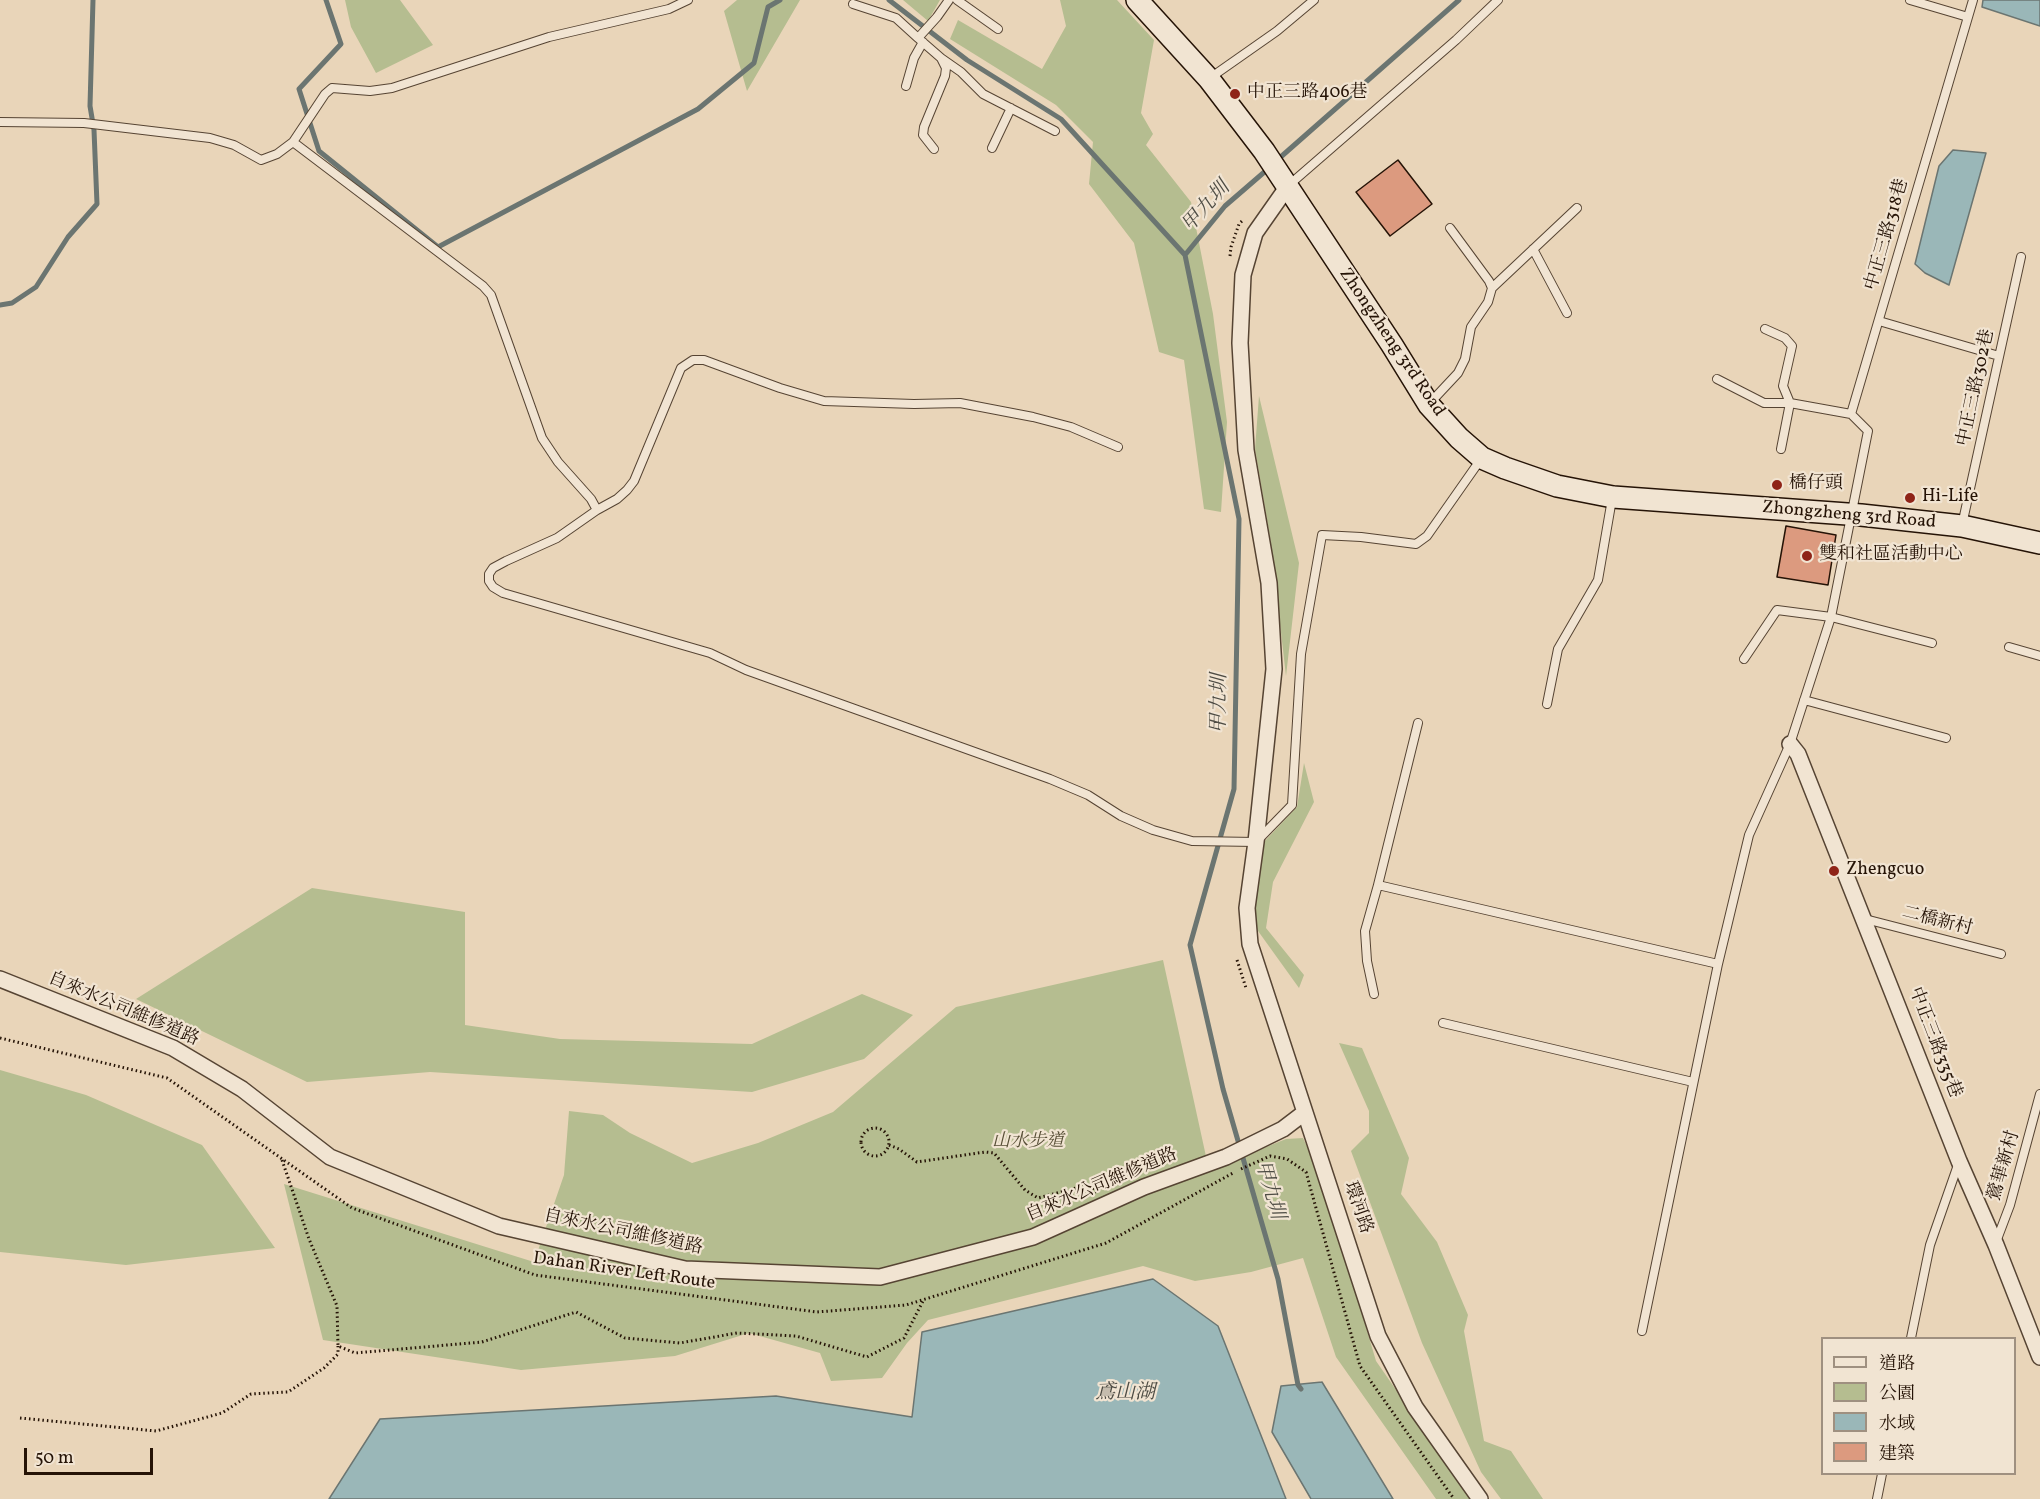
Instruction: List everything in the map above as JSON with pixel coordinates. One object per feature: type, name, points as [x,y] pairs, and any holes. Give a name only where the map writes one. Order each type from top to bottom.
[{"type":"street","name":"Zhongzheng 3rd Road","points":[[1137,0],[1209,79],[1264,151],[1429,405],[1459,438],[1482,458],[1557,486],[1612,497],[1861,515],[1962,526],[2040,543]]},
{"type":"street","name":"環河路","points":[[1285,182],[1255,233],[1243,275],[1240,343],[1246,450],[1269,583],[1274,669],[1247,908],[1250,944],[1378,1336],[1415,1407],[1480,1499]]},
{"type":"street","name":"中正三路335巷","points":[[1790,744],[1798,754],[1959,1161],[1996,1245],[2040,1357]]},
{"type":"street","name":"自來水公司維修道路","points":[[0,979],[173,1048],[242,1089],[330,1157],[499,1226],[685,1269],[880,1277],[1033,1237],[1144,1187],[1226,1157],[1283,1129],[1304,1113]]},
{"type":"lane","points":[[0,122],[100,125],[210,138],[234,145],[261,160],[277,154],[293,142],[306,120],[332,88],[370,91],[392,88],[549,37],[669,9],[688,0]]},
{"type":"lane","points":[[906,86],[921,38],[949,0]]},
{"type":"lane","points":[[957,0],[998,29]]},
{"type":"lane","points":[[1209,79],[1277,31],[1314,0]]},
{"type":"lane","points":[[1285,182],[1456,40],[1498,0]]},
{"type":"lane","points":[[1910,0],[1968,17]]},
{"type":"lane","name":"中正三路318巷","points":[[1851,414],[1973,0]]},
{"type":"lane","points":[[853,4],[896,18],[941,58],[961,72],[983,94],[1055,131]]},
{"type":"lane","points":[[934,149],[923,135],[924,127],[945,76],[946,68],[941,58]]},
{"type":"lane","points":[[992,148],[1011,108]]},
{"type":"lane","points":[[293,142],[483,286],[491,295],[542,438],[558,462],[591,499],[597,510]]},
{"type":"lane","points":[[1429,405],[1458,373],[1465,358],[1471,327],[1488,302],[1492,288],[1577,208]]},
{"type":"lane","points":[[1450,228],[1492,288]]},
{"type":"lane","points":[[1533,249],[1567,313]]},
{"type":"lane","name":"中正三路302巷","points":[[1962,526],[2020,257]]},
{"type":"lane","points":[[1879,321],[1999,356]]},
{"type":"lane","points":[[1765,329],[1785,338],[1792,346],[1783,386],[1790,403],[1781,449]]},
{"type":"lane","points":[[1118,447],[1071,428],[1033,417],[960,403],[824,401],[780,388],[704,360],[693,360],[681,368],[634,481],[617,500],[597,510],[557,538],[494,568],[489,574],[489,581],[493,587],[503,593],[710,653],[746,670],[1050,778],[1088,795],[1121,816],[1153,830],[1192,841],[1256,842],[1292,805],[1301,654],[1322,535],[1416,544],[1426,536],[1482,458]]},
{"type":"lane","points":[[1642,1331],[1718,964],[1749,836],[1790,744],[1831,617],[1868,431],[1851,414],[1790,403],[1764,403],[1717,379]]},
{"type":"lane","points":[[1547,704],[1558,649],[1598,580],[1612,497]]},
{"type":"lane","points":[[1744,659],[1777,610],[1831,617],[1932,643]]},
{"type":"lane","points":[[2008,647],[2040,656]]},
{"type":"lane","points":[[1804,700],[1946,738]]},
{"type":"lane","points":[[1374,994],[1367,961],[1365,931],[1418,723]]},
{"type":"lane","points":[[1378,885],[1718,964]]},
{"type":"lane","name":"二橋新村","points":[[1865,919],[2001,954]]},
{"type":"lane","points":[[1443,1023],[1693,1082]]},
{"type":"lane","name":"鶯華新村","points":[[1996,1245],[2010,1205],[2040,1094]]},
{"type":"lane","points":[[1911,1337],[1930,1245],[1959,1161]]},
{"type":"lane","points":[[1876,1499],[1882,1475]]},
{"type":"path","points":[[1230,257],[1236,231],[1245,217]]},
{"type":"path","points":[[1237,955],[1238,966],[1249,997]]},
{"type":"path","name":"Dahan River Left Route","points":[[0,1038],[167,1078],[352,1208],[535,1275],[817,1312],[906,1305],[1106,1243],[1269,1156]]},
{"type":"path","points":[[878,1129],[888,1137],[889,1145],[887,1150],[879,1156],[870,1155],[863,1149],[861,1140],[866,1132],[878,1129]]},
{"type":"path","points":[[889,1145],[917,1162],[985,1152],[994,1153],[1025,1190],[1038,1197],[1091,1184],[1103,1205]]},
{"type":"path","points":[[20,1418],[156,1431],[222,1413],[251,1394],[288,1392],[324,1368],[338,1354],[337,1306],[309,1239],[282,1159]]},
{"type":"path","points":[[1305,1163],[1306,1172]]},
{"type":"path","points":[[338,1346],[355,1353],[482,1342],[576,1312],[625,1338],[680,1344],[736,1333],[796,1336],[867,1357],[904,1338],[924,1300]]},
{"type":"green space","points":[[345,0],[400,0],[433,45],[376,73],[351,27]]},
{"type":"green space","points":[[737,0],[800,0],[747,91],[724,11]]},
{"type":"green space","points":[[903,0],[940,0],[928,21]]},
{"type":"green space","points":[[1060,0],[1117,0],[1154,40],[1141,113],[1153,134],[1146,145],[1191,202],[1213,314],[1227,422],[1221,512],[1204,509],[1184,360],[1159,352],[1134,243],[1089,184],[1093,142],[1056,105],[950,39],[958,20],[1042,69],[1066,26]]},
{"type":"green space","points":[[1259,396],[1299,563],[1286,676],[1270,537],[1255,449]]},
{"type":"green space","points":[[1304,763],[1314,802],[1273,882],[1266,928],[1304,975],[1299,988],[1253,924],[1261,845],[1297,807]]},
{"type":"green space","points":[[312,888],[465,912],[465,1025],[560,1039],[752,1044],[862,994],[913,1015],[864,1059],[752,1092],[430,1072],[307,1082],[136,999]]},
{"type":"green space","name":"山水步道","points":[[1163,960],[1209,1170],[1286,1139],[1303,1138],[1337,1229],[1376,1361],[1472,1499],[1436,1499],[1336,1357],[1303,1258],[1251,1272],[1195,1281],[1143,1266],[928,1320],[907,1343],[882,1378],[831,1381],[820,1353],[749,1333],[675,1356],[521,1370],[323,1340],[284,1184],[534,1262],[564,1175],[569,1111],[603,1115],[630,1133],[692,1163],[758,1143],[833,1112],[956,1007]]},
{"type":"green space","points":[[1339,1043],[1362,1048],[1409,1158],[1401,1194],[1437,1242],[1468,1315],[1464,1331],[1484,1441],[1511,1451],[1543,1499],[1501,1499],[1481,1472],[1422,1343],[1351,1151],[1369,1133],[1369,1111]]},
{"type":"green space","points":[[0,1070],[86,1095],[202,1145],[275,1248],[126,1265],[0,1252]]},
{"type":"water","points":[[1983,0],[2040,0],[2040,26],[1982,7]]},
{"type":"water","points":[[1953,150],[1986,153],[1949,285],[1925,273],[1915,264],[1939,166]]},
{"type":"water","name":"鳶山湖","points":[[1153,1279],[1218,1326],[1286,1499],[329,1499],[380,1419],[776,1396],[912,1417],[922,1332]]},
{"type":"water","points":[[1322,1382],[1393,1499],[1311,1499],[1272,1432],[1281,1386]]},
{"type":"building","points":[[1398,160],[1432,204],[1390,236],[1356,192]]},
{"type":"building","name":"雙和社區活動中心","points":[[1786,526],[1836,535],[1828,585],[1777,577]]},
{"type":"waterway","points":[[0,305],[12,303],[36,287],[68,237],[97,204],[94,130],[90,106],[93,0]]},
{"type":"waterway","points":[[326,0],[341,44],[299,89],[319,151],[438,247],[698,109],[754,63],[768,7],[780,0]]},
{"type":"waterway","points":[[889,0],[967,60],[1061,119],[1185,255]]},
{"type":"waterway","name":"甲九圳","points":[[1275,162],[1459,0]]},
{"type":"waterway","name":"甲九圳","points":[[1269,168],[1225,206],[1185,255],[1239,519],[1234,789],[1190,945],[1223,1089],[1278,1279],[1298,1385],[1301,1389]]},
{"type":"place","name":"中正三路406巷","points":[[1235,94]]},
{"type":"place","name":"橋仔頭","points":[[1777,485]]},
{"type":"place","name":"Hi-Life","points":[[1910,498]]},
{"type":"place","name":"雙和社區活動中心","points":[[1807,556]]},
{"type":"place","name":"Zhengcuo","points":[[1834,871]]}]
